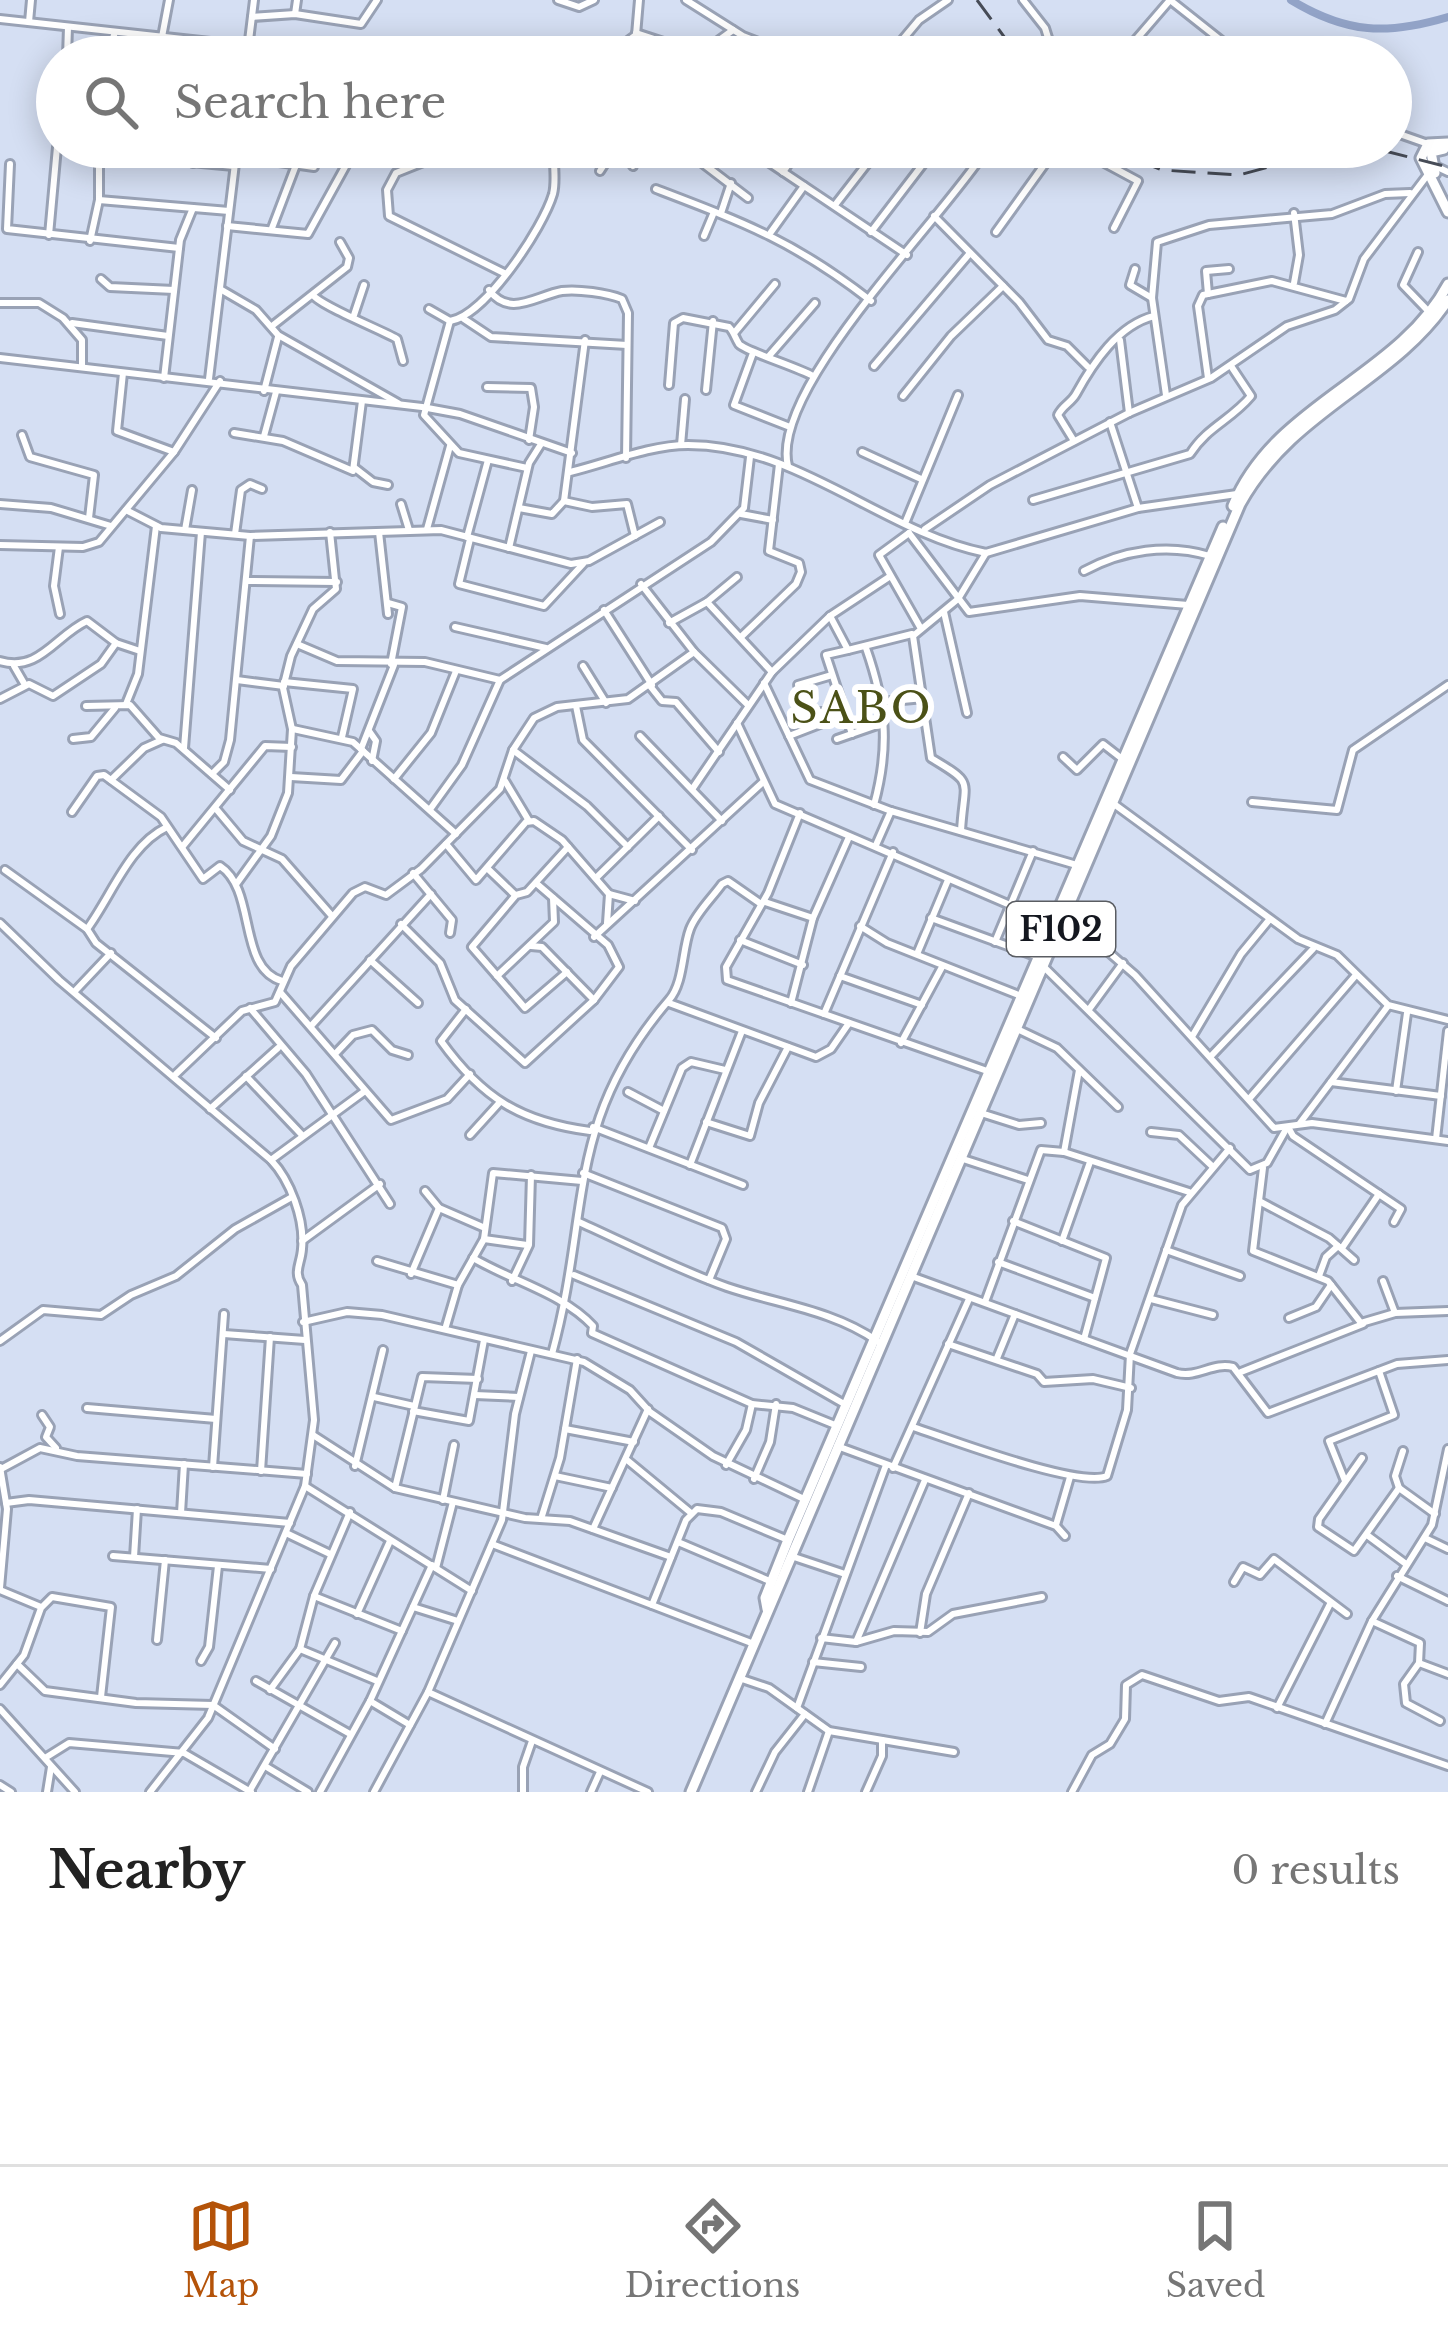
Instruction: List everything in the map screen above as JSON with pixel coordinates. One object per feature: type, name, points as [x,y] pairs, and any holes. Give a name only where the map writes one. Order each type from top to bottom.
[{"type":"main road","points":[[1448,146],[1428,144],[1421,158],[1448,199]]},
{"type":"main road","points":[[1448,146],[1434,148],[1429,168],[1448,212]]},
{"type":"main road","name":"F102","points":[[691,1792],[990,1072],[1066,916],[1251,484],[1301,425],[1434,311],[1448,284]]},
{"type":"main road","name":"F102","points":[[767,1610],[788,1540],[846,1405],[911,1276],[1018,1029],[1080,866],[1237,494],[1288,425],[1448,300]]},
{"type":"street","points":[[29,22],[31,0]]},
{"type":"street","points":[[162,36],[169,0]]},
{"type":"street","points":[[249,36],[254,0]]},
{"type":"street","points":[[295,14],[297,0]]},
{"type":"street","points":[[252,17],[295,14],[362,24],[376,0]]},
{"type":"street","points":[[558,0],[584,8],[594,0]]},
{"type":"street","points":[[632,36],[639,0]]},
{"type":"street","points":[[906,36],[946,0]]},
{"type":"street","points":[[1023,0],[1047,36]]},
{"type":"street","points":[[1138,36],[1170,0],[1215,36]]},
{"type":"street","points":[[690,1],[747,36]]},
{"type":"street","points":[[0,19],[153,36]]},
{"type":"street","points":[[68,27],[68,36]]},
{"type":"street","points":[[725,36],[733,30]]},
{"type":"street","points":[[114,36],[115,32]]},
{"type":"street","points":[[636,33],[645,36]]},
{"type":"street","points":[[1412,138],[1428,144]]},
{"type":"street","points":[[10,164],[6,227],[90,241],[179,248]]},
{"type":"street","points":[[49,235],[55,168]]},
{"type":"street","points":[[90,241],[99,200],[99,168]]},
{"type":"street","points":[[0,545],[94,545],[174,452],[214,378],[234,168]]},
{"type":"street","points":[[272,228],[295,168]]},
{"type":"street","points":[[227,226],[308,234],[344,168]]},
{"type":"street","points":[[406,168],[396,172],[387,190],[388,216],[506,274]]},
{"type":"street","points":[[429,309],[450,321],[463,318],[506,274],[552,195],[554,168]]},
{"type":"street","points":[[710,168],[748,198]]},
{"type":"street","points":[[776,168],[907,256]]},
{"type":"street","points":[[782,172],[785,168]]},
{"type":"street","points":[[835,205],[864,168]]},
{"type":"street","points":[[871,232],[919,168]]},
{"type":"street","points":[[742,636],[796,584],[801,572],[799,563],[770,551],[790,428],[813,376],[972,168]]},
{"type":"street","points":[[996,232],[1042,168]]},
{"type":"street","points":[[1114,168],[1138,181],[1114,228]]},
{"type":"street","points":[[961,831],[962,775],[931,758],[917,630],[879,555],[990,485],[1129,412],[1232,366],[1287,326],[1346,302],[1364,259],[1429,168],[1448,172]]},
{"type":"street","points":[[704,236],[731,184]]},
{"type":"street","points":[[770,233],[804,186]]},
{"type":"street","points":[[656,189],[770,233],[871,301]]},
{"type":"street","points":[[1166,395],[1152,298],[1159,240],[1209,225],[1294,213],[1331,214],[1385,194],[1410,193]]},
{"type":"street","points":[[99,200],[229,212]]},
{"type":"street","points":[[164,378],[187,210]]},
{"type":"street","points":[[1294,213],[1299,254],[1294,283]]},
{"type":"street","points":[[934,216],[1048,340],[1067,346],[1088,367]]},
{"type":"street","points":[[272,326],[347,267],[349,258],[340,242]]},
{"type":"street","points":[[1418,252],[1403,285],[1434,311]]},
{"type":"street","points":[[874,366],[970,253]]},
{"type":"street","points":[[1135,269],[1130,285],[1152,298]]},
{"type":"street","points":[[1208,294],[1204,273],[1229,269]]},
{"type":"street","points":[[101,279],[110,287],[174,290]]},
{"type":"street","points":[[1208,378],[1198,306],[1208,294],[1272,281],[1294,283],[1346,302]]},
{"type":"street","points":[[735,332],[775,284]]},
{"type":"street","points":[[354,315],[364,285]]},
{"type":"street","points":[[903,396],[951,335],[1003,286]]},
{"type":"street","points":[[219,289],[246,302],[278,335],[401,405]]},
{"type":"street","points":[[489,290],[496,300],[512,305],[562,291],[616,296],[627,306],[626,458]]},
{"type":"street","points":[[313,295],[325,307],[354,315],[398,339],[403,361]]},
{"type":"street","points":[[0,303],[41,304],[69,323],[82,340]]},
{"type":"street","points":[[769,356],[815,303]]},
{"type":"street","points":[[1075,441],[1058,415],[1088,367],[1120,340],[1133,321],[1155,316]]},
{"type":"street","points":[[463,318],[491,337],[627,345]]},
{"type":"street","points":[[669,385],[675,320],[713,322],[735,332]]},
{"type":"street","points":[[422,407],[450,321]]},
{"type":"street","points":[[706,390],[713,322]]},
{"type":"street","points":[[69,323],[169,335]]},
{"type":"street","points":[[84,323],[85,369]]},
{"type":"street","points":[[735,332],[738,343],[753,353],[813,376]]},
{"type":"street","points":[[264,391],[278,335]]},
{"type":"street","points":[[519,508],[552,514],[564,501],[584,340]]},
{"type":"street","points":[[1120,340],[1129,412]]},
{"type":"street","points":[[753,353],[734,405],[790,428]]},
{"type":"street","points":[[0,358],[164,378],[214,378],[264,391],[422,407],[460,414],[572,453]]},
{"type":"street","points":[[1033,500],[1190,454],[1203,431],[1240,410],[1251,396],[1232,366]]},
{"type":"street","points":[[123,373],[117,431],[174,452]]},
{"type":"street","points":[[488,387],[531,388],[529,440]]},
{"type":"street","points":[[264,436],[277,392]]},
{"type":"street","points":[[906,521],[958,395]]},
{"type":"street","points":[[681,445],[685,399]]},
{"type":"street","points":[[356,468],[362,401]]},
{"type":"street","points":[[422,407],[450,446],[527,468]]},
{"type":"street","points":[[1110,422],[1138,508]]},
{"type":"street","points":[[234,433],[264,436],[349,471],[356,468]]},
{"type":"street","points":[[22,435],[30,457],[94,475],[89,518]]},
{"type":"street","points":[[509,548],[527,468],[541,444]]},
{"type":"street","points":[[569,472],[681,445],[750,457],[784,465],[917,529],[986,554],[1138,508],[1237,494]]},
{"type":"street","points":[[427,529],[450,446]]},
{"type":"street","points":[[862,452],[921,479]]},
{"type":"street","points":[[431,808],[477,736],[500,680],[711,542],[740,514],[750,457]]},
{"type":"street","points":[[488,460],[459,584],[544,606],[583,564],[660,522]]},
{"type":"street","points":[[356,468],[370,480],[388,485]]},
{"type":"street","points":[[235,534],[241,490],[250,484],[262,489]]},
{"type":"street","points":[[185,530],[192,490]]},
{"type":"street","points":[[564,501],[592,507],[627,504],[635,536]]},
{"type":"street","points":[[0,504],[111,526]]},
{"type":"street","points":[[401,504],[409,530]]},
{"type":"street","points":[[126,510],[156,526],[250,536],[427,529],[583,564]]},
{"type":"street","points":[[740,514],[772,520]]},
{"type":"street","points":[[86,706],[126,704],[138,674],[156,526]]},
{"type":"street","points":[[917,529],[969,612],[1080,596],[1190,606]]},
{"type":"street","points":[[184,748],[201,532]]},
{"type":"street","points":[[237,883],[263,850],[291,777],[292,729],[284,684],[313,609],[332,598],[337,582],[330,532]]},
{"type":"street","points":[[380,532],[388,614]]},
{"type":"street","points":[[212,774],[227,757],[250,536]]},
{"type":"street","points":[[59,547],[54,586],[60,614]]},
{"type":"street","points":[[1084,572],[1154,548],[1181,547],[1210,556]]},
{"type":"street","points":[[852,734],[826,653],[866,647],[917,630],[958,599],[986,554]]},
{"type":"street","points":[[668,623],[707,602],[737,577]]},
{"type":"street","points":[[693,788],[772,672],[830,616],[889,577]]},
{"type":"street","points":[[246,580],[337,582]]},
{"type":"street","points":[[641,584],[668,623],[748,705]]},
{"type":"street","points":[[707,602],[772,672]]},
{"type":"street","points":[[291,777],[341,780],[362,750],[393,664],[402,608],[388,603]]},
{"type":"street","points":[[604,610],[662,701],[676,702],[719,752]]},
{"type":"street","points":[[944,612],[967,713]]},
{"type":"street","points":[[830,616],[848,650]]},
{"type":"street","points":[[0,661],[14,666],[45,654],[83,622],[116,643],[140,651]]},
{"type":"street","points":[[455,627],[546,648]]},
{"type":"street","points":[[0,699],[37,685],[53,696],[101,664],[116,643]]},
{"type":"street","points":[[297,644],[337,661],[425,662],[500,680]]},
{"type":"street","points":[[866,647],[881,702],[887,750],[874,805]]},
{"type":"street","points":[[176,1074],[250,1008],[275,1002],[282,981],[332,916],[360,889],[386,895],[446,844],[505,781],[513,749],[534,718],[628,699],[694,652]]},
{"type":"street","points":[[14,666],[25,686]]},
{"type":"street","points":[[583,666],[606,703]]},
{"type":"street","points":[[394,779],[430,733],[456,671]]},
{"type":"street","points":[[798,685],[832,675]]},
{"type":"street","points":[[237,680],[353,689],[342,737]]},
{"type":"street","points":[[764,682],[810,780],[891,812],[1080,866]]},
{"type":"street","points":[[1252,802],[1337,810],[1353,750],[1448,685]]},
{"type":"street","points":[[881,702],[923,698]]},
{"type":"street","points":[[126,704],[162,740],[184,748],[230,790]]},
{"type":"street","points":[[576,706],[581,737],[692,850]]},
{"type":"street","points":[[73,740],[91,737],[116,708]]},
{"type":"street","points":[[789,736],[820,724],[821,712]]},
{"type":"street","points":[[737,723],[775,804],[1010,905]]},
{"type":"street","points":[[837,739],[883,723]]},
{"type":"street","points":[[292,729],[342,737],[431,808],[456,834]]},
{"type":"street","points":[[369,731],[376,741],[372,761]]},
{"type":"street","points":[[640,736],[722,821]]},
{"type":"street","points":[[111,780],[139,753],[162,740]]},
{"type":"street","points":[[1063,757],[1077,770],[1103,744],[1124,760]]},
{"type":"street","points":[[183,846],[265,746],[292,747]]},
{"type":"street","points":[[513,749],[587,806],[628,847]]},
{"type":"street","points":[[71,812],[97,776],[111,780],[168,826],[203,879],[223,866],[237,883],[260,964],[268,977],[282,981]]},
{"type":"street","points":[[505,781],[529,821],[568,847],[609,893],[638,901]]},
{"type":"street","points":[[594,937],[764,782]]},
{"type":"street","points":[[1114,804],[1269,920],[1314,948],[1337,955],[1388,1005],[1448,1020]]},
{"type":"street","points":[[217,810],[243,842],[282,859],[332,916]]},
{"type":"street","points":[[877,845],[891,812]]},
{"type":"street","points":[[800,813],[762,903],[726,967],[727,980],[990,1072]]},
{"type":"street","points":[[596,878],[659,816]]},
{"type":"street","points":[[446,844],[473,879],[529,821]]},
{"type":"street","points":[[86,928],[121,882],[120,873],[133,855],[168,826]]},
{"type":"street","points":[[791,1003],[813,918],[849,836]]},
{"type":"street","points":[[567,972],[525,1008],[473,951],[474,940],[568,847]]},
{"type":"street","points":[[995,943],[1033,851]]},
{"type":"street","points":[[824,1014],[893,852]]},
{"type":"street","points":[[487,868],[516,895]]},
{"type":"street","points":[[4,870],[86,928],[216,1038]]},
{"type":"street","points":[[413,873],[452,920],[450,933]]},
{"type":"street","points":[[916,954],[948,880]]},
{"type":"street","points":[[401,924],[440,963],[454,998],[521,1064],[594,1000],[619,967],[614,952],[536,883]]},
{"type":"street","points":[[552,1354],[572,1275],[591,1129],[612,1078],[678,977],[690,927],[722,884],[730,883],[762,903],[813,918]]},
{"type":"street","points":[[607,923],[609,893]]},
{"type":"street","points":[[310,1026],[431,894]]},
{"type":"street","points":[[497,976],[554,922],[553,898]]},
{"type":"street","points":[[1066,916],[1123,963],[1274,1128],[1300,1123],[1448,1141]]},
{"type":"street","points":[[931,918],[1043,963],[1250,1170],[1263,1168]]},
{"type":"street","points":[[1193,1036],[1241,954],[1269,920]]},
{"type":"street","points":[[0,922],[59,980],[176,1074],[271,1160],[286,1177],[302,1241],[297,1276],[302,1285],[313,1435],[305,1486],[213,1705],[184,1753],[153,1791]]},
{"type":"street","points":[[860,926],[1025,997]]},
{"type":"street","points":[[740,940],[803,965]]},
{"type":"street","points":[[526,946],[542,947],[594,1000]]},
{"type":"street","points":[[1212,1055],[1314,948]]},
{"type":"street","points":[[76,990],[111,952]]},
{"type":"street","points":[[370,960],[418,1003]]},
{"type":"street","points":[[1090,1008],[1123,963]]},
{"type":"street","points":[[901,1042],[943,965]]},
{"type":"street","points":[[1249,1099],[1356,975]]},
{"type":"street","points":[[840,976],[922,1006]]},
{"type":"street","points":[[280,992],[399,1122],[446,1099],[470,1074]]},
{"type":"street","points":[[665,1001],[821,1057],[849,1023]]},
{"type":"street","points":[[1300,1123],[1388,1005]]},
{"type":"street","points":[[250,1008],[278,1047],[306,1074],[390,1204]]},
{"type":"street","points":[[466,1009],[441,1042],[500,1102],[540,1124],[591,1129],[743,1185]]},
{"type":"street","points":[[1396,1091],[1407,1013]]},
{"type":"street","points":[[1018,1029],[1049,1042],[1118,1107]]},
{"type":"street","points":[[335,1054],[353,1035],[372,1030],[392,1049],[408,1055]]},
{"type":"street","points":[[690,1165],[742,1031]]},
{"type":"street","points":[[1436,1139],[1448,1031]]},
{"type":"street","points":[[210,1109],[278,1047]]},
{"type":"street","points":[[706,1122],[750,1136],[759,1102],[788,1047]]},
{"type":"street","points":[[649,1148],[686,1064],[725,1070]]},
{"type":"street","points":[[1064,1152],[1078,1070]]},
{"type":"street","points":[[246,1076],[302,1134]]},
{"type":"street","points":[[1331,1082],[1441,1096]]},
{"type":"street","points":[[271,1160],[366,1090]]},
{"type":"street","points":[[628,1091],[664,1111]]},
{"type":"street","points":[[470,1135],[500,1102]]},
{"type":"street","points":[[981,1113],[1019,1125],[1041,1124]]},
{"type":"street","points":[[1288,1127],[1263,1168],[1253,1251],[1319,1276],[1363,1324]]},
{"type":"street","points":[[1288,1127],[1402,1211],[1394,1222]]},
{"type":"street","points":[[1151,1132],[1179,1136],[1213,1167]]},
{"type":"street","points":[[913,1427],[1070,1477],[1095,1480],[1109,1473],[1131,1388],[1130,1354],[1166,1250],[1189,1192],[1230,1148]]},
{"type":"street","points":[[985,1302],[1041,1150],[1064,1152],[1189,1192]]},
{"type":"street","points":[[962,1159],[1028,1180]]},
{"type":"street","points":[[1062,1241],[1090,1162]]},
{"type":"street","points":[[446,1326],[458,1286],[484,1239],[493,1173],[582,1177],[722,1228],[726,1239],[709,1280]]},
{"type":"street","points":[[512,1281],[529,1245],[531,1174]]},
{"type":"street","points":[[302,1241],[380,1184]]},
{"type":"street","points":[[425,1191],[439,1208],[485,1228]]},
{"type":"street","points":[[1319,1276],[1328,1255],[1340,1247],[1379,1194]]},
{"type":"street","points":[[0,1341],[43,1310],[91,1317],[106,1313],[136,1292],[176,1276],[235,1229],[292,1197]]},
{"type":"street","points":[[1259,1201],[1354,1259]]},
{"type":"street","points":[[411,1274],[439,1208]]},
{"type":"street","points":[[1013,1221],[1106,1258],[1084,1339]]},
{"type":"street","points":[[577,1222],[709,1280],[796,1311],[843,1320],[877,1341]]},
{"type":"street","points":[[484,1239],[529,1245]]},
{"type":"street","points":[[1166,1250],[1240,1276]]},
{"type":"street","points":[[473,1258],[512,1281],[567,1300],[592,1327],[592,1333],[752,1403],[776,1404],[837,1426]]},
{"type":"street","points":[[377,1261],[458,1286]]},
{"type":"street","points":[[998,1262],[1095,1298]]},
{"type":"street","points":[[417,1263],[423,1277]]},
{"type":"street","points":[[572,1275],[736,1342],[846,1405]]},
{"type":"street","points":[[911,1276],[1184,1375],[1220,1365],[1241,1372],[1268,1413],[1406,1362],[1448,1360]]},
{"type":"street","points":[[1383,1281],[1395,1313]]},
{"type":"street","points":[[1289,1318],[1316,1307],[1331,1285]]},
{"type":"street","points":[[757,1792],[801,1711],[813,1662],[846,1574],[890,1467],[970,1299]]},
{"type":"street","points":[[1151,1299],[1213,1315]]},
{"type":"street","points":[[303,1322],[347,1312],[446,1326],[577,1359],[630,1390],[648,1409],[726,1465],[806,1500]]},
{"type":"street","points":[[1241,1372],[1395,1313],[1448,1312]]},
{"type":"street","points":[[213,1467],[224,1314]]},
{"type":"street","points":[[998,1358],[1016,1315]]},
{"type":"street","points":[[223,1334],[304,1340]]},
{"type":"street","points":[[261,1471],[270,1337]]},
{"type":"street","points":[[374,1397],[470,1420],[484,1339]]},
{"type":"street","points":[[948,1344],[998,1358],[1037,1374],[1044,1382],[1089,1379],[1131,1388]]},
{"type":"street","points":[[355,1466],[383,1350]]},
{"type":"street","points":[[374,1792],[428,1692],[492,1544],[503,1513],[519,1397],[531,1351]]},
{"type":"street","points":[[542,1519],[566,1429],[577,1359]]},
{"type":"street","points":[[1345,1480],[1329,1441],[1394,1415],[1379,1371]]},
{"type":"street","points":[[395,1488],[413,1408],[426,1374],[478,1379]]},
{"type":"street","points":[[475,1395],[519,1397]]},
{"type":"street","points":[[726,1465],[746,1430],[752,1403]]},
{"type":"street","points":[[754,1479],[770,1442],[776,1404]]},
{"type":"street","points":[[87,1408],[216,1419]]},
{"type":"street","points":[[593,1529],[648,1409]]},
{"type":"street","points":[[41,1415],[50,1427],[46,1437],[56,1448]]},
{"type":"street","points":[[566,1429],[634,1442]]},
{"type":"street","points":[[313,1435],[395,1488],[593,1529],[671,1557]]},
{"type":"street","points":[[443,1500],[454,1445]]},
{"type":"street","points":[[837,1446],[1056,1526],[1066,1536]]},
{"type":"street","points":[[41,1607],[0,1589],[6,1503],[1,1470],[34,1448],[56,1448],[76,1456],[307,1474]]},
{"type":"street","points":[[1324,1724],[1372,1621],[1426,1538],[1448,1450]]},
{"type":"street","points":[[1403,1451],[1395,1476],[1399,1488],[1435,1514]]},
{"type":"street","points":[[1362,1458],[1318,1519],[1318,1527],[1350,1552],[1399,1488]]},
{"type":"street","points":[[626,1460],[691,1513]]},
{"type":"street","points":[[181,1513],[184,1464]]},
{"type":"street","points":[[555,1476],[612,1488]]},
{"type":"street","points":[[1056,1526],[1070,1477]]},
{"type":"street","points":[[856,1642],[926,1479]]},
{"type":"street","points":[[305,1486],[472,1592]]},
{"type":"street","points":[[920,1633],[926,1594],[970,1493]]},
{"type":"street","points":[[1436,1498],[1448,1501]]},
{"type":"street","points":[[320,1792],[434,1567],[454,1502]]},
{"type":"street","points":[[6,1503],[290,1523]]},
{"type":"street","points":[[652,1605],[691,1513],[705,1508],[788,1540]]},
{"type":"street","points":[[134,1557],[137,1509]]},
{"type":"street","points":[[271,1690],[300,1649],[314,1596],[350,1512]]},
{"type":"street","points":[[286,1534],[330,1554]]},
{"type":"street","points":[[1367,1534],[1406,1564]]},
{"type":"street","points":[[1426,1538],[1448,1549]]},
{"type":"street","points":[[357,1614],[391,1539]]},
{"type":"street","points":[[678,1542],[772,1582]]},
{"type":"street","points":[[492,1544],[754,1644]]},
{"type":"street","points":[[113,1556],[271,1569]]},
{"type":"street","points":[[791,1556],[846,1574]]},
{"type":"street","points":[[1234,1582],[1243,1567],[1260,1575],[1274,1558],[1347,1614]]},
{"type":"street","points":[[157,1640],[165,1560]]},
{"type":"street","points":[[201,1661],[209,1647],[218,1564]]},
{"type":"street","points":[[1397,1576],[1448,1601]]},
{"type":"street","points":[[0,1685],[34,1637],[41,1607],[56,1596],[111,1607],[101,1697]]},
{"type":"street","points":[[314,1596],[402,1630]]},
{"type":"street","points":[[821,1638],[856,1642],[894,1631],[920,1633],[952,1614],[1042,1597]]},
{"type":"street","points":[[1277,1708],[1330,1604]]},
{"type":"street","points":[[413,1606],[458,1621]]},
{"type":"street","points":[[1372,1621],[1420,1643],[1419,1663],[1404,1684],[1406,1703],[1440,1721]]},
{"type":"street","points":[[48,1762],[69,1743],[184,1753],[250,1792],[335,1643]]},
{"type":"street","points":[[300,1649],[377,1682]]},
{"type":"street","points":[[813,1662],[862,1667]]},
{"type":"street","points":[[1419,1663],[1448,1674]]},
{"type":"street","points":[[17,1664],[45,1691],[213,1705],[274,1749]]},
{"type":"street","points":[[739,1678],[769,1688],[830,1731],[954,1752]]},
{"type":"street","points":[[1072,1792],[1092,1755],[1110,1744],[1124,1719],[1125,1689],[1135,1678],[1220,1701],[1249,1697],[1448,1766]]},
{"type":"street","points":[[256,1681],[350,1734]]},
{"type":"street","points":[[428,1692],[648,1792]]},
{"type":"street","points":[[370,1700],[410,1725]]},
{"type":"street","points":[[0,1709],[75,1792]]},
{"type":"street","points":[[808,1792],[830,1731]]},
{"type":"street","points":[[866,1792],[880,1762],[883,1740]]},
{"type":"street","points":[[523,1792],[523,1767],[532,1741]]},
{"type":"street","points":[[48,1762],[50,1788],[66,1781]]},
{"type":"street","points":[[265,1766],[307,1792]]},
{"type":"street","points":[[591,1792],[600,1772]]},
{"type":"street","points":[[0,1785],[11,1792]]},
{"type":"waterway","points":[[1291,0],[1331,20],[1368,28],[1406,27],[1448,17]]},
{"type":"railway","points":[[977,0],[1004,36]]},
{"type":"railway","points":[[1412,158],[1448,167]]},
{"type":"railway","points":[[1157,168],[1239,175],[1265,168]]},
{"type":"district","name":"SABO","points":[[862,708]]}]
